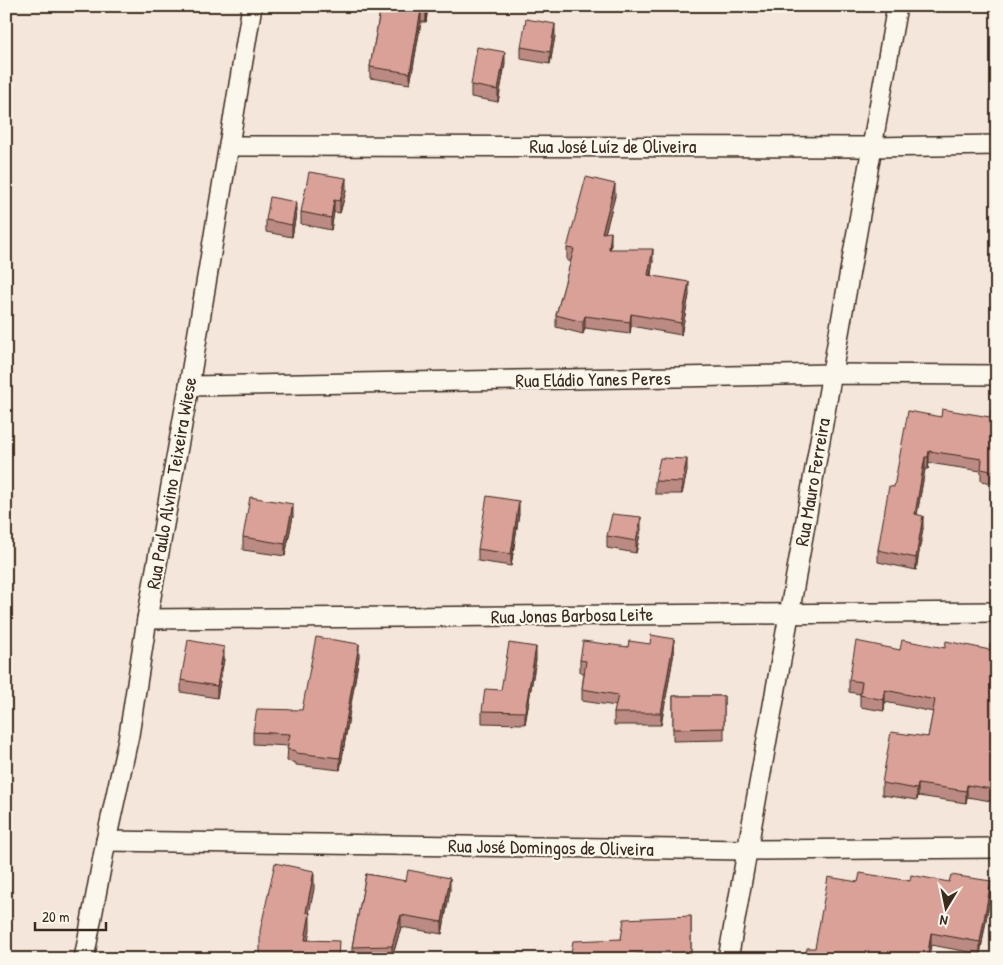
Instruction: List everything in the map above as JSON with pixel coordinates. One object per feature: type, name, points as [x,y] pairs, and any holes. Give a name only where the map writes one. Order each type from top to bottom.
[{"type":"street","name":"Rua Paulo Alvino Teixeira Wiese","points":[[84,959],[106,841],[129,735],[147,619],[189,386],[252,6]]},
{"type":"street","name":"Rua Mauro Ferreira","points":[[728,959],[897,6]]},
{"type":"street","name":"Rua José Luíz de Oliveira","points":[[229,146],[872,147],[997,145]]},
{"type":"street","name":"Rua Eládio Yanes Peres","points":[[189,386],[831,374],[997,375]]},
{"type":"street","name":"Rua Jonas Barbosa Leite","points":[[147,619],[997,612]]},
{"type":"street","name":"Rua José Domingos de Oliveira","points":[[106,841],[748,850],[997,848]]},
{"type":"building","points":[[381,6],[426,6],[426,10],[421,10],[410,73],[370,67]]},
{"type":"building","points":[[526,19],[555,24],[550,52],[521,47]]},
{"type":"building","points":[[477,47],[505,52],[498,90],[471,85]]},
{"type":"building","points":[[309,172],[346,178],[340,201],[334,200],[331,218],[301,212]]},
{"type":"building","points":[[586,177],[615,184],[602,233],[611,232],[609,249],[653,249],[648,275],[689,282],[681,323],[631,314],[630,322],[585,316],[583,322],[556,315],[574,249],[567,248]]},
{"type":"building","points":[[270,197],[296,202],[292,225],[266,220]]},
{"type":"building","points":[[942,409],[990,417],[991,409],[997,410],[997,472],[981,469],[982,459],[929,451],[928,457],[925,457],[915,514],[923,516],[916,558],[878,550],[889,486],[894,487],[908,411],[941,417]]},
{"type":"building","points":[[660,458],[687,459],[682,482],[655,481]]},
{"type":"building","points":[[487,496],[519,501],[511,554],[478,549]]},
{"type":"building","points":[[250,497],[293,504],[285,544],[243,537]]},
{"type":"building","points":[[612,514],[641,517],[636,541],[607,536]]},
{"type":"building","points":[[651,635],[674,639],[661,713],[614,713],[618,695],[582,689],[586,661],[580,660],[583,641],[628,647],[629,641],[650,644]]},
{"type":"building","points":[[316,637],[359,644],[340,758],[296,753],[296,751],[287,749],[290,734],[253,732],[257,709],[302,710]]},
{"type":"building","points":[[188,640],[224,647],[217,686],[181,680]]},
{"type":"building","points":[[902,640],[945,648],[946,641],[990,650],[990,644],[997,646],[997,790],[967,785],[966,791],[918,784],[917,789],[882,783],[891,732],[928,737],[935,700],[885,690],[884,700],[860,695],[862,682],[849,680],[856,641],[900,650]]},
{"type":"building","points":[[509,643],[536,647],[525,712],[482,711],[485,689],[501,690]]},
{"type":"building","points":[[673,696],[724,696],[724,728],[673,729]]},
{"type":"building","points":[[275,863],[314,871],[306,912],[310,913],[305,940],[339,941],[338,959],[260,959],[260,931]]},
{"type":"building","points":[[408,870],[450,878],[442,922],[401,915],[392,946],[352,947],[366,874],[406,881]]},
{"type":"building","points":[[860,873],[910,881],[911,875],[949,882],[951,875],[991,881],[980,942],[931,933],[927,959],[805,959],[807,948],[815,948],[828,877],[858,882]]},
{"type":"building","points":[[691,916],[691,954],[637,954],[636,959],[570,959],[573,941],[621,939],[624,919]]}]
